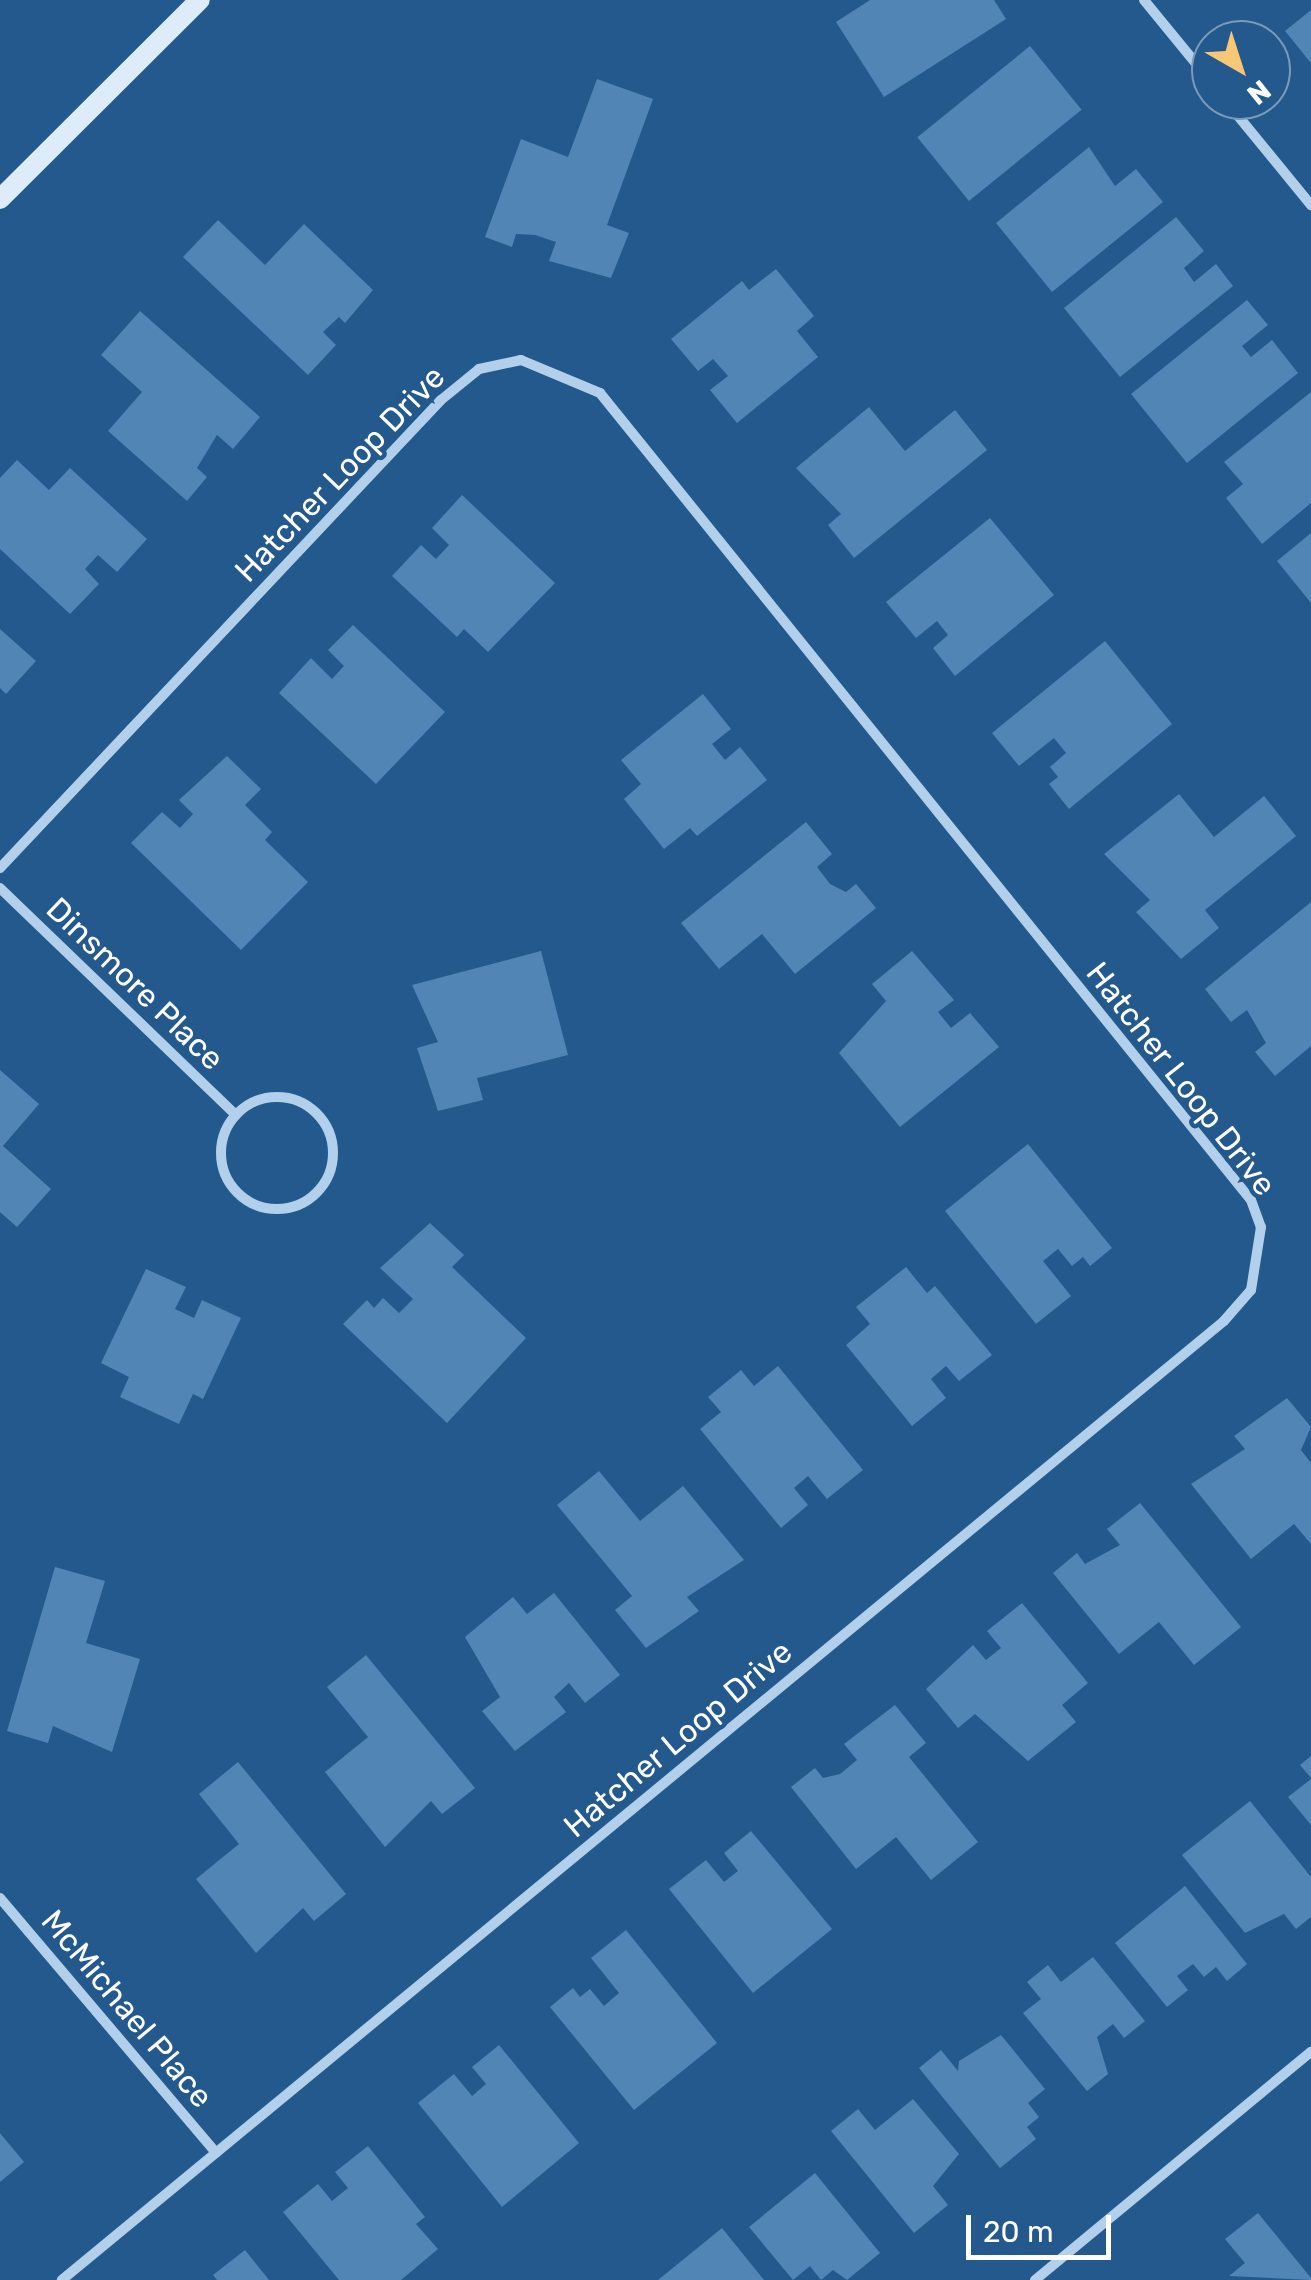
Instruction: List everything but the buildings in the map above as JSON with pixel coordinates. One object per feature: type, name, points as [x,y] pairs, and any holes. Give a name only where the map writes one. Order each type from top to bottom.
[{"type":"street","points":[[0,199],[200,0]]},
{"type":"street","points":[[1144,0],[1191,58]]},
{"type":"street","points":[[1241,120],[1311,205]]},
{"type":"street","name":"Hatcher Loop Drive","points":[[0,868],[441,400],[479,369],[521,360],[600,393],[1250,1200],[1261,1227],[1251,1290],[1224,1321],[62,2280]]},
{"type":"street","name":"Dinsmore Place","points":[[0,888],[236,1115]]},
{"type":"street","name":"Dinsmore Place","points":[[285,1098],[317,1113],[332,1162],[316,1194],[281,1209],[231,1186],[221,1149],[236,1115],[285,1098]]},
{"type":"street","name":"McMichael Place","points":[[0,1898],[216,2153]]},
{"type":"street","points":[[1036,2280],[1311,2052]]}]
